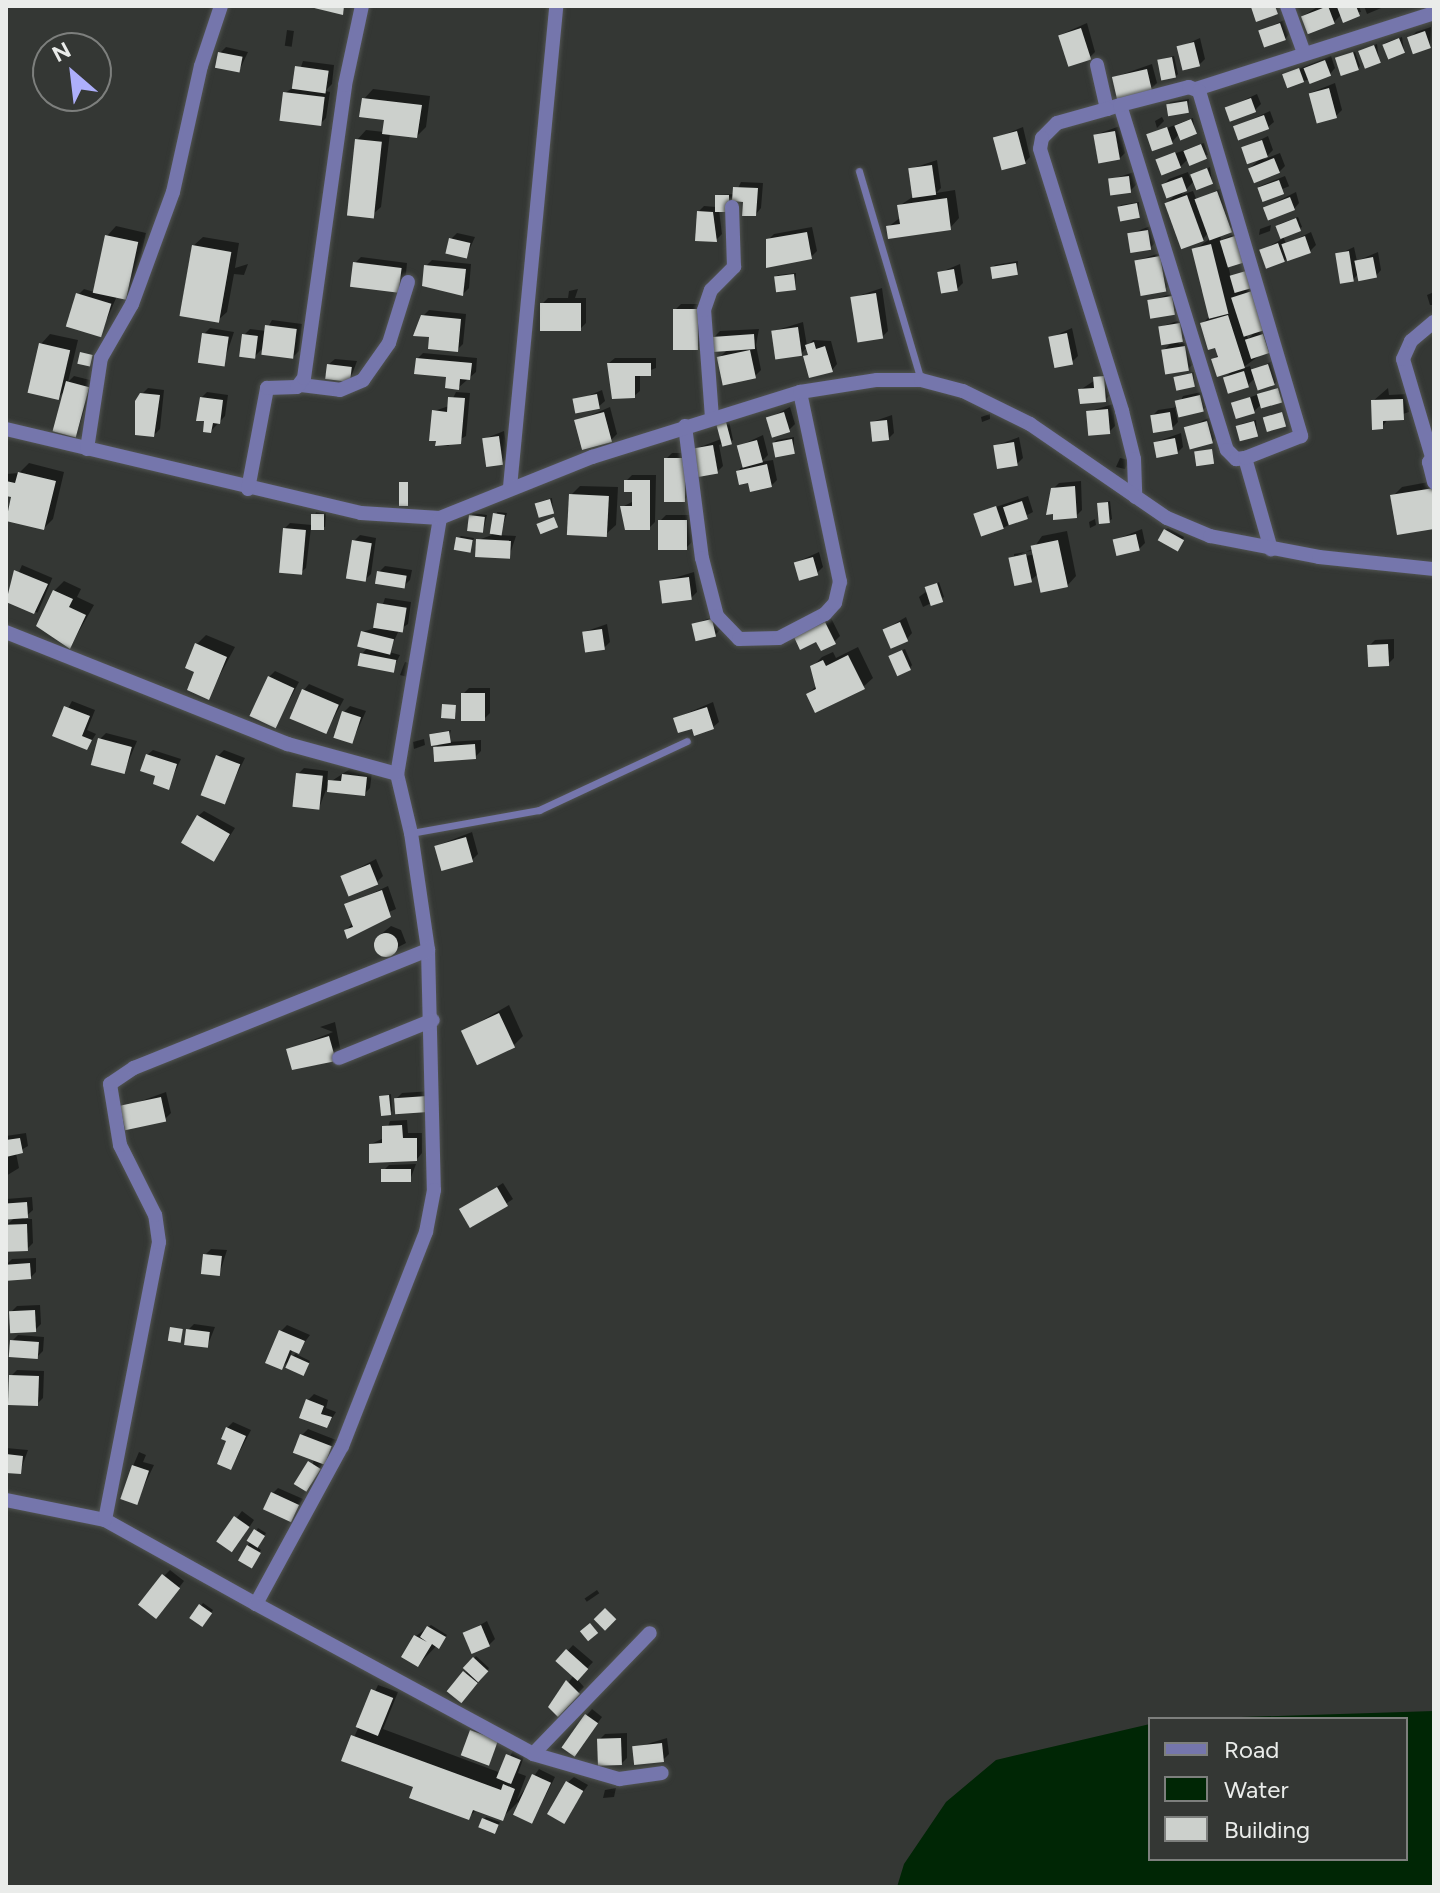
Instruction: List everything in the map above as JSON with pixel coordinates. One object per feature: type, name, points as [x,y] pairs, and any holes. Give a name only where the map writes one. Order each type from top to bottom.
[{"type":"street","points":[[87,449],[101,358],[107,340],[132,304],[173,192],[201,66],[221,6]]},
{"type":"street","points":[[301,385],[315,324],[345,85],[362,6]]},
{"type":"street","points":[[510,487],[556,6]]},
{"type":"street","points":[[1287,6],[1304,53]]},
{"type":"street","points":[[1135,497],[1134,459],[1122,411],[1040,149],[1042,138],[1057,123],[1196,89],[1434,13]]},
{"type":"street","points":[[1097,65],[1114,107],[1227,450],[1236,459],[1245,458],[1301,436],[1196,89]]},
{"type":"street","points":[[712,418],[704,310],[711,290],[734,267],[732,207]]},
{"type":"street","points":[[248,489],[267,388],[301,385],[340,390],[363,380],[389,343],[408,282]]},
{"type":"street","points":[[1434,322],[1411,341],[1403,359],[1433,456],[1434,482]]},
{"type":"street","points":[[6,429],[248,489],[361,513],[440,518],[510,487],[685,426],[800,392],[877,380],[921,380],[963,391],[1030,424],[1135,497],[1210,536],[1271,549],[1434,569]]},
{"type":"street","points":[[685,426],[702,558],[717,616],[739,639],[779,638],[825,614],[835,603],[840,582],[800,392]]},
{"type":"street","points":[[1245,458],[1271,549]]},
{"type":"street","points":[[256,1604],[342,1446],[426,1232],[434,1190],[433,1020],[428,950],[411,833],[397,774],[440,518]]},
{"type":"street","points":[[6,632],[288,744],[397,774]]},
{"type":"street","points":[[105,1520],[159,1242],[155,1215],[120,1145],[110,1084],[134,1068],[428,950]]},
{"type":"street","points":[[339,1058],[433,1020]]},
{"type":"street","points":[[6,1500],[105,1520],[533,1754],[619,1779],[662,1773]]},
{"type":"street","points":[[533,1754],[650,1633]]},
{"type":"lane","points":[[859,171],[921,380]]},
{"type":"lane","points":[[411,833],[539,810],[687,741]]},
{"type":"water","points":[[1434,1711],[1434,1887],[897,1887],[904,1864],[946,1802],[996,1760],[1148,1724],[1148,1861],[1408,1861],[1408,1717],[1243,1717]]},
{"type":"building","points":[[306,6],[344,6],[343,15]]},
{"type":"building","points":[[1275,6],[1278,14],[1256,22],[1251,7]]},
{"type":"building","points":[[1328,6],[1335,24],[1308,34],[1301,16]]},
{"type":"building","points":[[1356,6],[1360,16],[1343,23],[1337,7]]},
{"type":"building","points":[[1280,23],[1286,40],[1264,48],[1258,30]]},
{"type":"building","points":[[1081,28],[1091,59],[1068,67],[1058,35]]},
{"type":"building","points":[[1425,31],[1431,48],[1413,54],[1407,37]]},
{"type":"building","points":[[1399,38],[1405,53],[1388,60],[1382,45]]},
{"type":"building","points":[[1194,42],[1200,66],[1183,71],[1177,46]]},
{"type":"building","points":[[1374,45],[1381,63],[1365,69],[1358,51]]},
{"type":"building","points":[[218,52],[243,57],[239,72],[215,68]]},
{"type":"building","points":[[1353,52],[1359,70],[1341,76],[1335,58]]},
{"type":"building","points":[[1172,57],[1176,78],[1161,80],[1157,60]]},
{"type":"building","points":[[1325,60],[1331,76],[1310,84],[1304,68]]},
{"type":"building","points":[[295,66],[329,71],[325,94],[292,89]]},
{"type":"building","points":[[1299,68],[1304,82],[1287,88],[1282,74]]},
{"type":"building","points":[[1147,69],[1152,91],[1117,100],[1112,77]]},
{"type":"building","points":[[1329,88],[1337,118],[1317,123],[1309,93]]},
{"type":"building","points":[[283,92],[325,97],[321,126],[279,121]]},
{"type":"building","points":[[362,98],[422,105],[417,138],[382,134],[384,120],[359,117]]},
{"type":"building","points":[[1251,98],[1256,112],[1230,122],[1225,108]]},
{"type":"building","points":[[1187,101],[1189,113],[1168,116],[1166,104]]},
{"type":"building","points":[[1264,115],[1269,129],[1238,140],[1233,126]]},
{"type":"building","points":[[1191,119],[1197,134],[1180,141],[1174,126]]},
{"type":"building","points":[[1167,127],[1173,144],[1152,151],[1146,134]]},
{"type":"building","points":[[1017,131],[1026,164],[1002,170],[993,137]]},
{"type":"building","points":[[1115,131],[1120,160],[1098,163],[1093,135]]},
{"type":"building","points":[[355,139],[382,142],[374,218],[347,216]]},
{"type":"building","points":[[1262,140],[1268,157],[1247,164],[1241,147]]},
{"type":"building","points":[[1201,144],[1207,159],[1189,166],[1183,151]]},
{"type":"building","points":[[1175,152],[1181,168],[1161,175],[1155,160]]},
{"type":"building","points":[[1274,158],[1280,173],[1254,183],[1248,168]]},
{"type":"building","points":[[932,165],[936,195],[912,198],[908,168]]},
{"type":"building","points":[[1207,168],[1213,184],[1196,190],[1190,174]]},
{"type":"building","points":[[1129,176],[1131,193],[1110,195],[1108,179]]},
{"type":"building","points":[[1182,177],[1187,191],[1166,199],[1161,185]]},
{"type":"building","points":[[1279,180],[1284,194],[1263,202],[1257,188]]},
{"type":"building","points":[[733,187],[758,188],[756,216],[742,216],[743,202],[732,201]]},
{"type":"building","points":[[1217,191],[1232,232],[1209,241],[1194,199]]},
{"type":"building","points":[[715,195],[729,195],[729,212],[715,212]]},
{"type":"building","points":[[1187,195],[1204,241],[1181,249],[1164,203]]},
{"type":"building","points":[[1290,197],[1295,210],[1268,220],[1263,207]]},
{"type":"building","points":[[947,198],[951,230],[888,239],[886,226],[900,224],[897,205]]},
{"type":"building","points":[[1137,203],[1140,218],[1120,222],[1117,207]]},
{"type":"building","points":[[697,211],[713,212],[717,242],[695,241]]},
{"type":"building","points":[[1296,218],[1301,231],[1280,239],[1275,226]]},
{"type":"building","points":[[1148,230],[1151,250],[1130,253],[1127,233]]},
{"type":"building","points":[[807,232],[812,259],[766,268],[766,239]]},
{"type":"building","points":[[105,235],[138,242],[126,300],[93,293]]},
{"type":"building","points":[[1235,236],[1243,263],[1228,267],[1220,241]]},
{"type":"building","points":[[1305,236],[1311,253],[1287,261],[1281,244]]},
{"type":"building","points":[[449,238],[470,243],[467,259],[445,254]]},
{"type":"building","points":[[1278,243],[1285,262],[1266,269],[1259,250]]},
{"type":"building","points":[[1211,244],[1228,314],[1209,319],[1192,249]]},
{"type":"building","points":[[192,245],[231,252],[219,323],[179,316]]},
{"type":"building","points":[[1349,251],[1354,282],[1340,284],[1335,253]]},
{"type":"building","points":[[1160,256],[1166,291],[1141,296],[1134,261]]},
{"type":"building","points":[[1373,257],[1377,278],[1358,281],[1354,261]]},
{"type":"building","points":[[353,262],[402,268],[399,293],[350,287]]},
{"type":"building","points":[[1016,263],[1018,275],[992,279],[990,267]]},
{"type":"building","points":[[424,265],[466,269],[463,296],[422,286]]},
{"type":"building","points":[[954,269],[958,291],[941,294],[937,272]]},
{"type":"building","points":[[1246,271],[1251,288],[1235,293],[1230,276]]},
{"type":"building","points":[[794,274],[796,290],[776,292],[774,276]]},
{"type":"building","points":[[1252,291],[1265,330],[1244,337],[1231,298]]},
{"type":"building","points":[[76,293],[111,304],[101,337],[66,326]]},
{"type":"building","points":[[876,293],[883,338],[858,343],[850,297]]},
{"type":"building","points":[[1172,296],[1175,315],[1150,319],[1147,300]]},
{"type":"building","points":[[540,303],[581,303],[581,331],[540,331]]},
{"type":"building","points":[[673,309],[698,309],[698,350],[673,350]]},
{"type":"building","points":[[421,315],[461,319],[458,352],[428,349],[429,337],[413,336]]},
{"type":"building","points":[[1228,315],[1245,368],[1217,377],[1211,359],[1218,357],[1215,348],[1208,350],[1200,323]]},
{"type":"building","points":[[1180,323],[1183,342],[1161,345],[1158,326]]},
{"type":"building","points":[[265,325],[297,329],[293,359],[261,355]]},
{"type":"building","points":[[798,327],[802,356],[775,359],[771,331]]},
{"type":"building","points":[[202,333],[229,337],[225,366],[198,363]]},
{"type":"building","points":[[1067,333],[1073,364],[1054,368],[1048,337]]},
{"type":"building","points":[[242,334],[258,336],[255,359],[239,357]]},
{"type":"building","points":[[754,334],[755,349],[713,352],[712,337]]},
{"type":"building","points":[[1263,334],[1269,353],[1251,359],[1245,340]]},
{"type":"building","points":[[814,342],[816,349],[825,346],[833,372],[809,378],[803,356],[808,355],[805,345]]},
{"type":"building","points":[[39,343],[70,350],[59,400],[28,393]]},
{"type":"building","points":[[1185,346],[1189,371],[1165,374],[1161,350]]},
{"type":"building","points":[[750,350],[756,378],[723,385],[717,357]]},
{"type":"building","points":[[80,352],[93,355],[90,367],[77,364]]},
{"type":"building","points":[[416,358],[472,363],[470,380],[460,379],[459,390],[445,388],[446,377],[414,374]]},
{"type":"building","points":[[607,363],[651,363],[651,376],[635,376],[635,398],[612,399]]},
{"type":"building","points":[[327,364],[352,367],[350,382],[325,379]]},
{"type":"building","points":[[1268,364],[1275,385],[1258,390],[1251,370]]},
{"type":"building","points":[[1244,371],[1249,387],[1228,394],[1223,377]]},
{"type":"building","points":[[1192,373],[1195,387],[1176,391],[1173,377]]},
{"type":"building","points":[[1104,376],[1106,402],[1080,404],[1078,389],[1094,388],[1093,377]]},
{"type":"building","points":[[66,381],[89,387],[76,437],[53,431]]},
{"type":"building","points":[[1278,388],[1282,402],[1261,408],[1257,394]]},
{"type":"building","points":[[140,393],[160,395],[154,437],[135,435],[135,401]]},
{"type":"building","points":[[597,394],[600,409],[575,413],[572,399]]},
{"type":"building","points":[[1200,395],[1204,412],[1178,417],[1175,401]]},
{"type":"building","points":[[200,397],[223,400],[220,424],[213,423],[211,433],[203,432],[204,421],[196,421]]},
{"type":"building","points":[[448,397],[465,398],[461,444],[435,446],[436,441],[429,441],[432,410],[447,412]]},
{"type":"building","points":[[1250,397],[1255,413],[1236,419],[1231,403]]},
{"type":"building","points":[[1403,399],[1404,420],[1383,421],[1383,429],[1372,430],[1371,400]]},
{"type":"building","points":[[1108,409],[1110,434],[1088,436],[1086,411]]},
{"type":"building","points":[[604,412],[612,442],[582,450],[574,420]]},
{"type":"building","points":[[784,412],[790,432],[772,438],[766,418]]},
{"type":"building","points":[[1170,412],[1173,430],[1153,433],[1150,415]]},
{"type":"building","points":[[1282,412],[1286,426],[1267,432],[1263,418]]},
{"type":"building","points":[[887,420],[889,440],[872,442],[870,422]]},
{"type":"building","points":[[1207,421],[1213,443],[1190,449],[1184,427]]},
{"type":"building","points":[[1254,421],[1258,436],[1240,441],[1236,426]]},
{"type":"building","points":[[726,422],[732,444],[722,447],[716,425]]},
{"type":"building","points":[[499,436],[503,465],[486,467],[482,438]]},
{"type":"building","points":[[1175,438],[1178,454],[1156,458],[1153,442]]},
{"type":"building","points":[[792,439],[795,454],[775,458],[772,443]]},
{"type":"building","points":[[757,440],[763,462],[743,468],[737,445]]},
{"type":"building","points":[[1014,442],[1018,466],[997,469],[993,445]]},
{"type":"building","points":[[713,445],[718,474],[698,477],[693,448]]},
{"type":"building","points":[[1212,449],[1214,464],[1196,466],[1194,452]]},
{"type":"building","points":[[664,458],[685,458],[685,502],[664,502]]},
{"type":"building","points":[[767,464],[772,487],[750,492],[748,483],[739,485],[736,471]]},
{"type":"building","points":[[18,472],[56,481],[44,530],[6,521],[11,497],[6,496],[6,481],[15,483]]},
{"type":"building","points":[[624,480],[650,480],[650,530],[625,530],[620,506],[632,506],[632,492],[624,492]]},
{"type":"building","points":[[399,482],[408,482],[408,506],[399,506]]},
{"type":"building","points":[[1075,486],[1077,518],[1053,520],[1053,514],[1046,515],[1051,488]]},
{"type":"building","points":[[1434,488],[1434,529],[1397,535],[1390,495]]},
{"type":"building","points":[[569,494],[609,496],[607,537],[567,535]]},
{"type":"building","points":[[550,499],[554,513],[539,518],[535,503]]},
{"type":"building","points":[[1022,501],[1028,519],[1009,525],[1003,507]]},
{"type":"building","points":[[1108,502],[1110,523],[1099,524],[1097,503]]},
{"type":"building","points":[[996,506],[1004,529],[981,537],[973,514]]},
{"type":"building","points":[[493,513],[505,515],[502,536],[490,534]]},
{"type":"building","points":[[311,514],[324,514],[324,530],[311,530]]},
{"type":"building","points":[[469,515],[485,517],[483,533],[467,531]]},
{"type":"building","points":[[554,517],[558,527],[541,534],[536,524]]},
{"type":"building","points":[[658,520],[687,520],[687,550],[658,550]]},
{"type":"building","points":[[283,528],[306,530],[302,575],[279,573]]},
{"type":"building","points":[[1164,529],[1184,540],[1178,552],[1158,540]]},
{"type":"building","points":[[1136,534],[1140,551],[1116,556],[1113,539]]},
{"type":"building","points":[[456,537],[473,540],[470,553],[454,550]]},
{"type":"building","points":[[476,539],[511,541],[510,559],[475,557]]},
{"type":"building","points":[[352,540],[372,543],[366,582],[346,579]]},
{"type":"building","points":[[1058,540],[1068,587],[1041,593],[1031,546]]},
{"type":"building","points":[[1026,554],[1032,582],[1014,586],[1008,558]]},
{"type":"building","points":[[813,557],[818,575],[799,581],[794,563]]},
{"type":"building","points":[[14,570],[48,584],[34,614],[6,602]]},
{"type":"building","points":[[377,571],[407,576],[405,589],[375,584]]},
{"type":"building","points":[[689,577],[692,600],[662,603],[659,581]]},
{"type":"building","points":[[937,583],[943,602],[931,606],[925,587]]},
{"type":"building","points":[[53,590],[73,599],[69,607],[86,615],[70,649],[36,626]]},
{"type":"building","points":[[377,603],[407,608],[403,632],[373,628]]},
{"type":"building","points":[[712,619],[716,637],[696,641],[692,624]]},
{"type":"building","points":[[825,622],[836,644],[821,651],[816,642],[800,650],[794,637]]},
{"type":"building","points":[[900,622],[908,641],[891,649],[883,629]]},
{"type":"building","points":[[602,629],[605,650],[585,653],[582,632]]},
{"type":"building","points":[[361,631],[394,639],[390,655],[357,647]]},
{"type":"building","points":[[195,643],[227,657],[209,700],[187,690],[194,672],[185,668]]},
{"type":"building","points":[[1388,644],[1389,666],[1368,667],[1367,645]]},
{"type":"building","points":[[902,650],[911,670],[897,676],[888,656]]},
{"type":"building","points":[[360,653],[396,660],[394,673],[358,666]]},
{"type":"building","points":[[848,655],[865,689],[815,713],[806,694],[816,689],[810,666],[823,660],[826,666]]},
{"type":"building","points":[[268,676],[294,688],[276,728],[249,716]]},
{"type":"building","points":[[302,689],[339,705],[326,734],[289,718]]},
{"type":"building","points":[[461,693],[485,693],[485,721],[461,721]]},
{"type":"building","points":[[442,704],[456,705],[455,719],[441,718]]},
{"type":"building","points":[[64,706],[90,716],[82,736],[92,740],[87,750],[52,736]]},
{"type":"building","points":[[707,707],[714,729],[694,736],[692,729],[678,733],[673,718]]},
{"type":"building","points":[[342,711],[361,717],[352,744],[333,738]]},
{"type":"building","points":[[449,731],[451,743],[431,746],[429,734]]},
{"type":"building","points":[[98,738],[132,747],[125,774],[91,765]]},
{"type":"building","points":[[475,744],[476,759],[434,762],[433,747]]},
{"type":"building","points":[[146,754],[177,764],[169,790],[153,784],[155,776],[140,771]]},
{"type":"building","points":[[216,755],[240,764],[225,804],[201,795]]},
{"type":"building","points":[[296,773],[323,776],[319,810],[292,807]]},
{"type":"building","points":[[342,774],[367,777],[365,796],[327,792],[328,780],[341,781]]},
{"type":"building","points":[[197,815],[230,834],[214,862],[181,843]]},
{"type":"building","points":[[466,837],[473,862],[441,871],[434,846]]},
{"type":"building","points":[[370,864],[378,884],[349,896],[340,876]]},
{"type":"building","points":[[382,890],[391,917],[347,939],[344,930],[353,927],[344,904]]},
{"type":"building","points":[[386,933],[395,936],[398,945],[395,954],[386,957],[377,954],[374,945],[377,936]]},
{"type":"building","points":[[499,1013],[515,1047],[477,1065],[461,1031]]},
{"type":"building","points":[[329,1036],[336,1061],[292,1070],[286,1049]]},
{"type":"building","points":[[389,1095],[391,1115],[381,1116],[379,1096]]},
{"type":"building","points":[[427,1096],[428,1112],[395,1114],[394,1098]]},
{"type":"building","points":[[161,1097],[166,1121],[125,1130],[120,1106]]},
{"type":"building","points":[[402,1125],[403,1138],[417,1138],[417,1161],[369,1163],[369,1144],[382,1143],[382,1126]]},
{"type":"building","points":[[20,1138],[23,1153],[6,1157],[6,1140]]},
{"type":"building","points":[[381,1169],[411,1169],[411,1182],[381,1182]]},
{"type":"building","points":[[497,1187],[508,1206],[470,1228],[459,1209]]},
{"type":"building","points":[[27,1202],[28,1218],[7,1219],[6,1203]]},
{"type":"building","points":[[27,1224],[28,1251],[7,1252],[6,1225]]},
{"type":"building","points":[[203,1254],[222,1256],[220,1276],[201,1274]]},
{"type":"building","points":[[30,1263],[31,1279],[7,1281],[6,1265]]},
{"type":"building","points":[[35,1310],[36,1332],[10,1333],[9,1311]]},
{"type":"building","points":[[170,1327],[183,1329],[181,1343],[168,1341]]},
{"type":"building","points":[[186,1329],[210,1332],[208,1348],[184,1345]]},
{"type":"building","points":[[279,1330],[305,1341],[299,1354],[290,1350],[282,1370],[265,1363]]},
{"type":"building","points":[[10,1340],[39,1342],[38,1359],[9,1357]]},
{"type":"building","points":[[291,1355],[309,1363],[304,1376],[285,1368]]},
{"type":"building","points":[[9,1375],[39,1376],[38,1406],[8,1405]]},
{"type":"building","points":[[306,1399],[324,1406],[321,1414],[332,1417],[327,1428],[299,1418]]},
{"type":"building","points":[[226,1427],[246,1436],[231,1470],[217,1464],[226,1441],[221,1439]]},
{"type":"building","points":[[300,1434],[332,1446],[325,1465],[293,1453]]},
{"type":"building","points":[[6,1454],[23,1456],[21,1474],[6,1473]]},
{"type":"building","points":[[308,1461],[321,1469],[306,1492],[294,1484]]},
{"type":"building","points":[[132,1465],[149,1471],[137,1505],[120,1499]]},
{"type":"building","points":[[271,1492],[299,1505],[291,1522],[263,1509]]},
{"type":"building","points":[[234,1516],[250,1527],[232,1552],[216,1541]]},
{"type":"building","points":[[254,1529],[265,1536],[258,1548],[247,1541]]},
{"type":"building","points":[[247,1545],[261,1553],[252,1569],[238,1561]]},
{"type":"building","points":[[162,1574],[180,1588],[156,1619],[138,1605]]},
{"type":"building","points":[[199,1604],[212,1613],[202,1627],[189,1618]]},
{"type":"building","points":[[605,1608],[616,1619],[605,1631],[594,1619]]},
{"type":"building","points":[[590,1623],[598,1633],[588,1641],[580,1631]]},
{"type":"building","points":[[481,1625],[490,1646],[472,1654],[463,1633]]},
{"type":"building","points":[[427,1626],[446,1637],[439,1649],[432,1644],[418,1667],[401,1657],[414,1635],[427,1642],[420,1637]]},
{"type":"building","points":[[566,1649],[588,1669],[578,1681],[555,1661]]},
{"type":"building","points":[[473,1657],[488,1671],[478,1682],[463,1668]]},
{"type":"building","points":[[463,1671],[478,1683],[461,1703],[447,1691]]},
{"type":"building","points":[[566,1680],[580,1694],[558,1717],[548,1707]]},
{"type":"building","points":[[371,1689],[393,1698],[378,1736],[356,1727]]},
{"type":"building","points":[[585,1714],[598,1723],[575,1757],[561,1748]]},
{"type":"building","points":[[470,1730],[498,1740],[489,1766],[461,1755]]},
{"type":"building","points":[[351,1735],[501,1790],[503,1784],[515,1789],[503,1821],[473,1810],[469,1820],[409,1798],[413,1787],[341,1761]]},
{"type":"building","points":[[621,1738],[622,1765],[598,1766],[597,1739]]},
{"type":"building","points":[[662,1743],[664,1762],[634,1765],[632,1746]]},
{"type":"building","points":[[506,1754],[521,1760],[511,1784],[496,1778]]},
{"type":"building","points":[[532,1774],[551,1783],[532,1824],[513,1815]]},
{"type":"building","points":[[566,1781],[583,1791],[564,1824],[547,1814]]},
{"type":"building","points":[[482,1818],[499,1825],[495,1834],[478,1827]]}]
